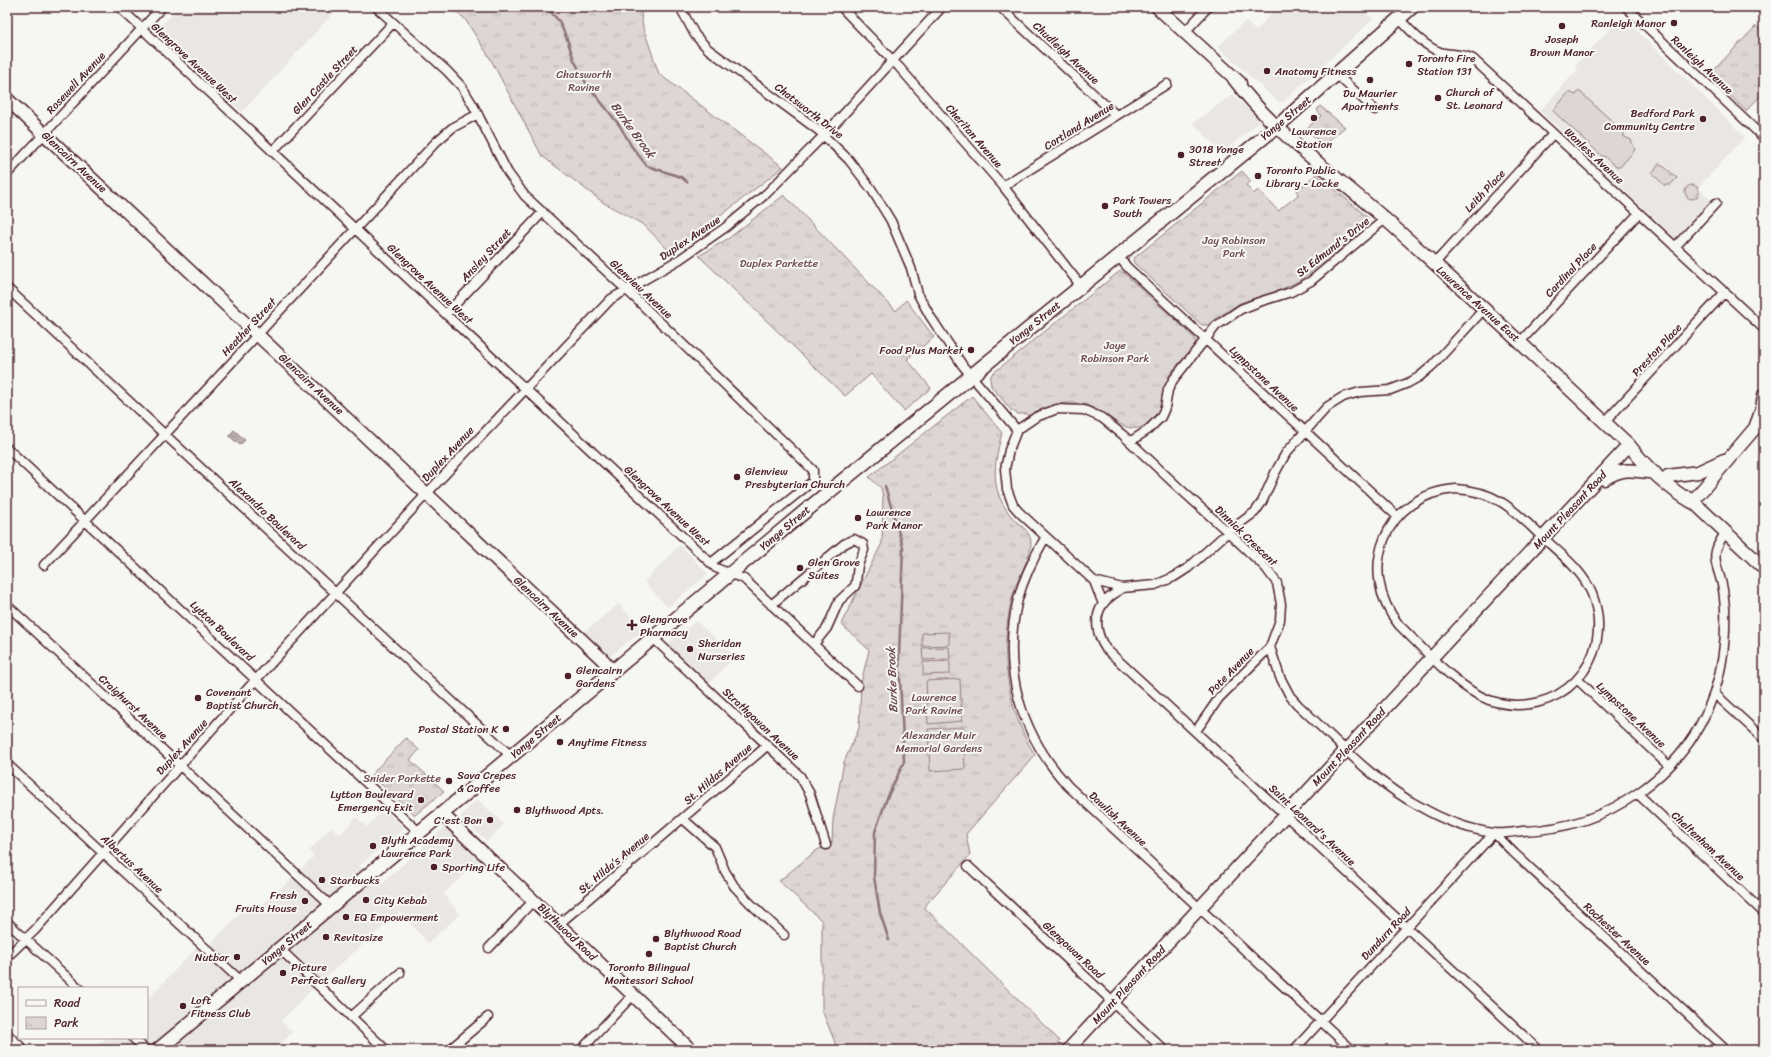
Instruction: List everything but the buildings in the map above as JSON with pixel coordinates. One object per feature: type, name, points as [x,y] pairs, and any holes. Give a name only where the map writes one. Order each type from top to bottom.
[{"type":"main road","name":"Lawrence Avenue East","points":[[1157,7],[1234,79],[1247,96],[1280,124],[1323,166],[1386,219],[1520,342],[1629,445],[1640,459],[1678,494],[1692,502]]},
{"type":"main road","name":"Yonge Street","points":[[158,1050],[652,638],[1280,124],[1412,7]]},
{"type":"main road","name":"Glencairn Avenue","points":[[7,99],[597,654],[613,671]]},
{"type":"main road","points":[[1692,502],[1755,428],[1762,409],[1764,395]]},
{"type":"main road","name":"Lawrence Avenue East","points":[[1629,445],[1644,454],[1683,490],[1692,502],[1764,568]]},
{"type":"main road","name":"Mount Pleasant Road","points":[[1068,1050],[1629,445]]},
{"type":"main road","points":[[1668,476],[1709,469],[1731,457]]},
{"type":"main road","points":[[1594,484],[1616,471],[1631,470],[1655,473]]},
{"type":"main road","name":"Blythwood Road","points":[[442,814],[691,1050]]},
{"type":"street","name":"Glengrove Avenue West","points":[[119,7],[716,568],[744,579],[858,686]]},
{"type":"street","name":"Rosewell Avenue","points":[[7,174],[162,7]]},
{"type":"street","name":"Glenview Avenue","points":[[376,7],[453,77],[468,95],[508,173],[526,196],[626,289],[813,470],[813,481],[711,563]]},
{"type":"street","name":"Chatsworth Drive","points":[[680,7],[696,35],[708,49],[824,135],[849,160],[883,208],[906,254],[923,305],[941,334],[971,376]]},
{"type":"street","name":"Cheritan Avenue","points":[[842,7],[893,61],[1003,186],[1081,286]]},
{"type":"street","name":"Duplex Avenue","points":[[7,957],[26,939],[257,679],[525,388],[611,299],[680,259],[726,227],[768,192],[824,135],[942,7]]},
{"type":"street","name":"Chudleigh Avenue","points":[[1000,7],[1116,115]]},
{"type":"street","points":[[1184,33],[1208,7]]},
{"type":"street","name":"Ranleigh Avenue","points":[[1626,7],[1764,138]]},
{"type":"street","name":"Wanless Avenue","points":[[1399,18],[1415,35],[1432,48],[1444,53],[1462,54],[1473,59],[1764,329]]},
{"type":"street","name":"Glen Castle Street","points":[[273,151],[393,23]]},
{"type":"street","points":[[1336,74],[1375,110]]},
{"type":"street","name":"Cortland Avenue","points":[[1003,186],[1167,84]]},
{"type":"street","name":"Heather Street","points":[[44,565],[442,136],[452,128],[478,114]]},
{"type":"street","name":"Leith Place","points":[[1434,264],[1553,134]]},
{"type":"street","points":[[1675,247],[1716,203]]},
{"type":"street","name":"Ansley Street","points":[[446,314],[543,212]]},
{"type":"street","name":"Cardinal Place","points":[[1520,342],[1639,213]]},
{"type":"street","name":"St Edmund's Drive","points":[[1131,441],[1148,430],[1161,417],[1165,408],[1168,390],[1173,380],[1216,326],[1234,313],[1254,303],[1291,292],[1311,281],[1386,219]]},
{"type":"street","name":"Lympstone Avenue","points":[[1118,256],[1128,268],[1398,517]]},
{"type":"street","name":"Alexandra Boulevard","points":[[7,288],[511,756]]},
{"type":"street","name":"Preston Place","points":[[1605,422],[1725,292]]},
{"type":"street","points":[[1094,581],[1122,588],[1149,586],[1174,577],[1194,563],[1228,532],[1249,518],[1258,508],[1282,459],[1327,407],[1343,397],[1360,392],[1390,390],[1419,377],[1484,309]]},
{"type":"street","points":[[971,376],[1017,430]]},
{"type":"street","points":[[1122,588],[1103,604],[1094,581],[1056,546],[1045,538],[1016,509],[1007,489],[1005,480],[1006,459],[1017,430],[1026,423],[1046,412],[1057,410],[1084,410],[1102,418],[1131,441]]},
{"type":"street","name":"Dinnick Crescent","points":[[1131,441],[1265,567],[1277,583],[1280,595],[1280,614],[1270,647]]},
{"type":"street","name":"Lytton Boulevard","points":[[7,448],[420,832]]},
{"type":"street","points":[[1448,490],[1471,490],[1488,494],[1501,501],[1521,516],[1544,538],[1580,574],[1589,586],[1595,602],[1599,627],[1598,637],[1592,657],[1578,680],[1558,694],[1539,703],[1524,705],[1507,704],[1479,695],[1463,684],[1399,625],[1391,615],[1380,592],[1377,571],[1380,551],[1387,532],[1398,517],[1413,503],[1430,494],[1448,490]]},
{"type":"street","points":[[1270,647],[1276,668],[1290,696],[1298,705],[1390,789],[1418,806],[1456,823],[1494,833],[1542,830],[1570,825],[1599,815],[1647,788],[1669,766],[1688,743],[1703,718],[1714,693],[1722,658],[1725,617],[1722,586],[1715,556],[1716,550],[1725,533]]},
{"type":"street","name":"Dawlish Avenue","points":[[1045,538],[1023,584],[1018,600],[1012,632],[1012,659],[1015,681],[1023,715],[1041,752],[1068,786],[1352,1050]]},
{"type":"street","points":[[771,605],[844,544],[854,539],[860,541],[864,550],[858,566],[855,586],[839,601],[827,628],[814,644]]},
{"type":"street","name":"Saint Leonard's Avenue","points":[[1103,604],[1098,616],[1097,628],[1101,642],[1106,649],[1539,1050]]},
{"type":"street","name":"Craighurst Avenue","points":[[7,606],[331,906]]},
{"type":"street","name":"Strathgowan Avenue","points":[[652,638],[795,770],[806,784],[826,845]]},
{"type":"street","name":"Pote Avenue","points":[[1196,731],[1216,702],[1270,647]]},
{"type":"street","name":"Lympstone Avenue","points":[[1578,680],[1669,766]]},
{"type":"street","points":[[1714,693],[1764,739]]},
{"type":"street","name":"St. Hildas Avenue","points":[[683,819],[768,745]]},
{"type":"street","name":"Albertus Avenue","points":[[7,764],[241,981]]},
{"type":"street","name":"Cheltenham Avenue","points":[[1638,794],[1764,913]]},
{"type":"street","points":[[683,819],[715,847],[725,871],[734,886],[784,935]]},
{"type":"street","name":"St. Hilda’s Avenue","points":[[559,924],[683,819]]},
{"type":"street","name":"Dundurn Road","points":[[1294,1050],[1494,833]]},
{"type":"street","name":"Rochester Avenue","points":[[1494,833],[1726,1050]]},
{"type":"street","name":"Glengowan Road","points":[[968,866],[1164,1050]]},
{"type":"street","points":[[489,948],[534,900]]},
{"type":"street","points":[[7,922],[78,987]]},
{"type":"street","points":[[280,949],[386,1050]]},
{"type":"street","points":[[351,1017],[400,973]]},
{"type":"street","points":[[581,1050],[633,995]]},
{"type":"street","points":[[449,1050],[488,1017]]},
{"type":"street","points":[[7,1034],[24,1050]]},
{"type":"street","points":[[134,1039],[146,1050]]},
{"type":"shaded area","points":[[179,7],[339,7],[242,112],[156,31]]},
{"type":"shaded area","points":[[1277,7],[1359,7],[1373,19],[1283,102],[1278,102],[1218,47],[1245,21],[1256,31]]},
{"type":"shaded area","points":[[1622,16],[1745,137],[1698,188],[1711,200],[1675,238],[1540,111],[1578,69],[1575,66]]},
{"type":"shaded area","points":[[1233,94],[1260,121],[1222,153],[1193,123]]},
{"type":"shaded area","points":[[680,545],[708,574],[668,607],[644,582]]},
{"type":"shaded area","points":[[618,604],[644,629],[610,656],[582,634]]},
{"type":"shaded area","points":[[696,621],[735,656],[709,684],[667,644]]},
{"type":"shaded area","points":[[477,799],[504,824],[487,841],[460,817]]},
{"type":"shaded area","points":[[384,809],[404,828],[359,866],[378,887],[446,826],[481,859],[443,894],[460,914],[428,943],[400,912],[310,991],[281,1021],[292,1032],[274,1050],[92,1050],[105,1039],[148,1039],[148,999],[196,948],[202,953],[249,904],[256,909],[291,880],[314,856],[309,851],[331,827],[340,835],[356,817],[367,827]]},
{"type":"green space","name":"Chatsworth Ravine","points":[[451,7],[640,7],[643,27],[659,74],[783,167],[672,254],[644,225],[604,203],[542,156],[490,58],[465,19]]},
{"type":"green space","points":[[1756,26],[1764,34],[1764,92],[1746,111],[1709,75]]},
{"type":"green space","points":[[1579,91],[1625,133],[1623,136],[1631,140],[1635,150],[1620,167],[1616,167],[1604,156],[1603,157],[1553,111],[1569,92],[1576,95]]},
{"type":"green space","points":[[1320,106],[1345,127],[1323,145],[1306,129],[1321,116],[1317,110]]},
{"type":"green space","points":[[1660,163],[1677,178],[1670,185],[1664,185],[1652,173]]},
{"type":"green space","name":"Jay Robinson Park","points":[[1242,171],[1251,181],[1246,185],[1253,194],[1259,190],[1278,211],[1298,195],[1297,189],[1317,174],[1367,217],[1369,226],[1301,280],[1278,291],[1240,303],[1218,317],[1209,325],[1202,325],[1134,263],[1133,259]]},
{"type":"green space","points":[[1689,185],[1695,185],[1699,189],[1699,195],[1695,199],[1689,199],[1685,195],[1685,189]]},
{"type":"green space","name":"Duplex Parkette","points":[[784,195],[896,311],[906,300],[934,337],[907,359],[931,388],[904,411],[871,374],[845,396],[699,256],[729,238]]},
{"type":"green space","name":"Jaye Robinson Park","points":[[1120,271],[1193,336],[1196,342],[1168,378],[1157,413],[1145,425],[1137,428],[1128,428],[1095,409],[1078,403],[1063,403],[1028,416],[1027,414],[1018,414],[1011,410],[991,386],[990,378],[992,374]]},
{"type":"green space","name":"Alexander Muir Memorial Gardens","points":[[972,396],[1002,433],[997,455],[995,476],[996,486],[1004,506],[1011,516],[1026,530],[1031,542],[1031,548],[1016,585],[1009,612],[1006,633],[1006,654],[1007,675],[1017,717],[1035,755],[966,834],[970,855],[924,907],[1060,1041],[1051,1050],[838,1050],[822,1010],[822,921],[779,881],[817,850],[832,843],[833,819],[844,762],[859,728],[861,683],[869,650],[841,624],[882,543],[883,497],[881,488],[869,477]]},
{"type":"green space","points":[[949,632],[949,645],[922,646],[922,633]]},
{"type":"green space","points":[[949,647],[950,659],[923,660],[922,648]]},
{"type":"green space","points":[[950,661],[950,674],[923,675],[923,662]]},
{"type":"green space","name":"Lawrence Park Ravine","points":[[960,679],[962,721],[928,724],[926,681]]},
{"type":"green space","points":[[963,727],[965,769],[930,771],[928,729]]},
{"type":"green space","name":"Snider Parkette","points":[[406,738],[419,750],[410,760],[444,791],[415,815],[371,775]]},
{"type":"water","points":[[234,430],[245,440],[240,445],[229,436]]},
{"type":"waterway","name":"Burke Brook","points":[[546,7],[559,21],[574,60],[586,83],[620,126],[632,147],[647,166],[681,177],[687,182]]},
{"type":"waterway","name":"Burke Brook","points":[[885,486],[903,547],[899,656],[904,762],[887,798],[875,832],[874,877],[880,913],[889,940]]},
{"type":"place","name":"Ranleigh Manor","points":[[1674,23]]},
{"type":"place","name":"Joseph Brown Manor","points":[[1562,26]]},
{"type":"place","name":"Toronto Fire Station 131","points":[[1409,64]]},
{"type":"place","name":"Anatomy Fitness","points":[[1267,71]]},
{"type":"place","name":"Du Maurier Apartments","points":[[1370,80]]},
{"type":"place","name":"Church of St. Leonard","points":[[1438,98]]},
{"type":"place","name":"Lawrence Station","points":[[1314,118]]},
{"type":"place","name":"Bedford Park Community Centre","points":[[1703,119]]},
{"type":"place","name":"3018 Yonge Street","points":[[1181,155]]},
{"type":"place","name":"Toronto Public Library - Locke","points":[[1258,176]]},
{"type":"place","name":"Park Towers South","points":[[1105,206]]},
{"type":"place","name":"Food Plus Market","points":[[971,350]]},
{"type":"place","name":"Glenview Presbyterian Church","points":[[737,477]]},
{"type":"place","name":"Lawrence Park Manor","points":[[858,518]]},
{"type":"place","name":"Glen Grove Suites","points":[[800,568]]},
{"type":"place","name":"Glengrove Pharmacy","points":[[632,625]]},
{"type":"place","name":"Sheridan Nurseries","points":[[690,649]]},
{"type":"place","name":"Glencairn Gardens","points":[[568,676]]},
{"type":"place","name":"Covenant Baptist Church","points":[[198,698]]},
{"type":"place","name":"Postal Station K","points":[[506,729]]},
{"type":"place","name":"Anytime Fitness","points":[[560,742]]},
{"type":"place","name":"Sava Crepes & Coffee","points":[[449,781]]},
{"type":"place","name":"Lytton Boulevard Emergency Exit","points":[[421,800]]},
{"type":"place","name":"Blythwood Apts.","points":[[517,810]]},
{"type":"place","name":"C'est Bon","points":[[490,820]]},
{"type":"place","name":"Blyth Academy Lawrence Park","points":[[373,846]]},
{"type":"place","name":"Sporting Life","points":[[434,867]]},
{"type":"place","name":"Starbucks","points":[[322,880]]},
{"type":"place","name":"City Kebab","points":[[366,900]]},
{"type":"place","name":"Fresh Fruits House","points":[[305,901]]},
{"type":"place","name":"EQ Empowerment","points":[[346,917]]},
{"type":"place","name":"Revitasize","points":[[326,937]]},
{"type":"place","name":"Blythwood Road Baptist Church","points":[[656,939]]},
{"type":"place","name":"Toronto Bilingual Montessori School","points":[[649,954]]},
{"type":"place","name":"Nutbar","points":[[237,957]]},
{"type":"place","name":"Picture Perfect Gallery","points":[[283,973]]},
{"type":"place","name":"Loft Fitness Club","points":[[183,1006]]}]
